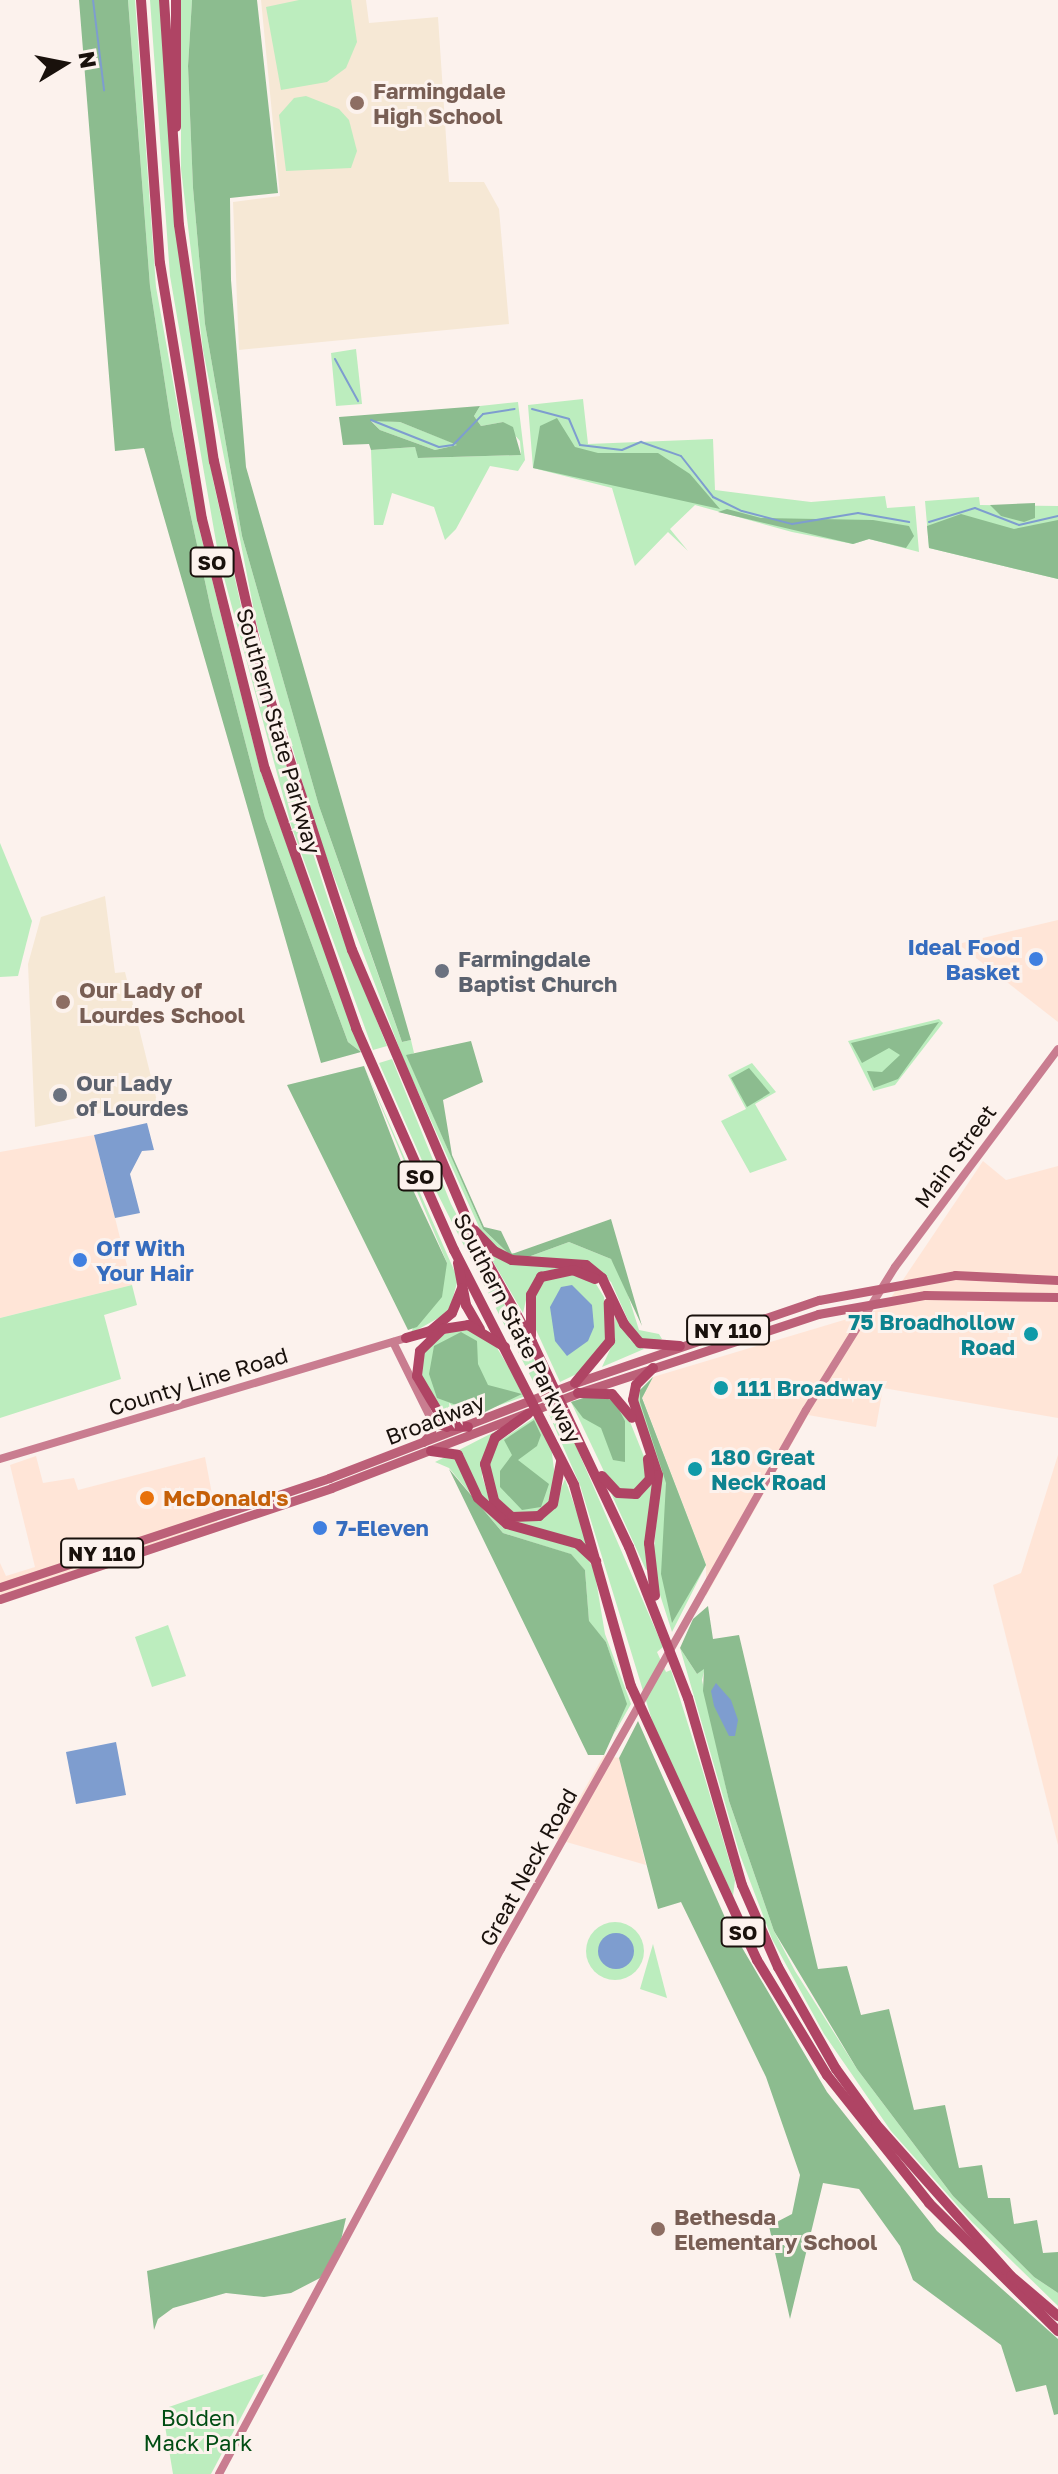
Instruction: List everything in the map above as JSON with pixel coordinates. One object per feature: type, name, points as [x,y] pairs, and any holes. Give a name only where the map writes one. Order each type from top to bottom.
[{"type":"highway","name":"Southern State Parkway","points":[[141,0],[150,160],[172,353],[230,642],[317,925],[356,1028],[454,1250],[561,1456],[599,1566],[619,1649],[645,1723],[778,1999],[827,2075],[929,2203],[1058,2331]]},
{"type":"highway","name":"Southern State Parkway","points":[[164,0],[174,177],[214,461],[272,708],[335,906],[467,1223],[532,1342],[591,1461],[658,1617],[742,1885],[806,2018],[876,2124],[938,2199],[1058,2316]]},
{"type":"highway","points":[[174,177],[176,0]]},
{"type":"highway","points":[[467,1223],[494,1251],[512,1260],[586,1265],[602,1278],[624,1324],[640,1343],[680,1346]]},
{"type":"highway","points":[[454,1250],[462,1288],[480,1329],[507,1349]]},
{"type":"highway","points":[[532,1342],[531,1295],[541,1277],[573,1270],[599,1282],[611,1310],[610,1341],[577,1388],[609,1392],[626,1406],[648,1459],[650,1479],[640,1492],[623,1495],[591,1461]]},
{"type":"highway","points":[[411,1379],[412,1358],[430,1331],[452,1313],[462,1288]]},
{"type":"highway","points":[[447,1427],[417,1376],[420,1351],[443,1329],[480,1329]]},
{"type":"highway","points":[[406,1338],[430,1331]]},
{"type":"highway","points":[[653,1368],[636,1385],[633,1400],[658,1475],[649,1555],[658,1617]]},
{"type":"highway","points":[[526,1408],[495,1438],[485,1464],[489,1488],[502,1511],[531,1518],[553,1504],[561,1482],[561,1456]]},
{"type":"highway","points":[[432,1421],[447,1427],[468,1427]]},
{"type":"highway","points":[[426,1447],[458,1455],[478,1498],[507,1524],[578,1544],[599,1566]]},
{"type":"main road","name":"Main Street","points":[[883,1285],[1058,1049]]},
{"type":"main road","name":"NY 110","points":[[883,1285],[955,1275],[1058,1280]]},
{"type":"main road","name":"Great Neck Road","points":[[219,2474],[625,1729],[883,1285]]},
{"type":"main road","name":"Broadway","points":[[0,1599],[207,1530],[680,1346],[883,1285]]},
{"type":"main road","name":"NY 110","points":[[873,1301],[925,1295],[1058,1297]]},
{"type":"main road","name":"Broadway","points":[[577,1388],[873,1301]]},
{"type":"main road","name":"County Line Road","points":[[0,1459],[406,1338]]},
{"type":"main road","points":[[393,1342],[432,1421],[426,1447]]},
{"type":"main road","name":"Broadway","points":[[0,1587],[426,1447],[468,1427],[526,1408]]},
{"type":"main road","points":[[204,1519],[207,1530]]},
{"type":"shaded area","name":"Farmingdale High School","points":[[261,0],[366,0],[369,23],[438,17],[449,182],[484,182],[499,209],[509,324],[239,350],[233,202],[280,196]]},
{"type":"shaded area","points":[[105,896],[115,973],[125,972],[157,1101],[35,1127],[28,964],[41,917]]},
{"type":"shaded area","points":[[1058,920],[1058,1022],[958,944]]},
{"type":"shaded area","points":[[94,1135],[132,1285],[0,1318],[0,1152]]},
{"type":"shaded area","points":[[983,1161],[1006,1180],[1058,1166],[1058,1418],[883,1388],[876,1427],[808,1415],[706,1596],[706,1565],[642,1397],[653,1377],[884,1308]]},
{"type":"shaded area","points":[[1058,1455],[1058,1845],[993,1585],[1021,1573]]},
{"type":"shaded area","points":[[36,1456],[43,1483],[74,1478],[78,1490],[205,1457],[219,1531],[0,1603],[0,1563],[6,1576],[35,1567],[10,1465]]},
{"type":"shaded area","points":[[604,1755],[619,1758],[646,1865],[556,1839]]},
{"type":"green space","points":[[79,0],[128,0],[150,286],[172,429],[212,614],[265,818],[348,1042],[361,1052],[321,1063],[144,448],[115,451]]},
{"type":"green space","points":[[128,0],[135,0],[156,287],[200,532],[260,770],[361,1052],[348,1042],[265,818],[212,614],[172,429],[150,286]]},
{"type":"green space","points":[[150,0],[161,0],[173,206],[213,480],[242,610],[299,811],[330,905],[387,1046],[373,1050],[291,825],[219,559],[170,276]]},
{"type":"green space","points":[[181,0],[192,0],[188,66],[193,188],[205,324],[242,536],[319,806],[402,1042],[411,1040],[414,1053],[407,1056],[483,1229],[510,1255],[483,1236],[405,1063],[317,832],[257,626],[203,350],[181,169]]},
{"type":"green space","points":[[192,0],[257,0],[278,193],[230,198],[231,280],[246,467],[411,1040],[402,1042],[319,806],[242,536],[205,324],[193,188],[188,66]]},
{"type":"green space","points":[[299,0],[351,0],[357,42],[346,68],[327,82],[281,90],[266,7]]},
{"type":"green space","points":[[306,96],[339,109],[349,120],[357,151],[351,168],[286,171],[279,115],[294,98]]},
{"type":"green space","points":[[356,349],[362,404],[336,406],[331,353]]},
{"type":"green space","points":[[583,399],[588,444],[713,439],[715,490],[811,502],[885,496],[887,508],[915,506],[919,552],[869,539],[853,544],[792,532],[695,505],[670,529],[688,551],[668,532],[635,566],[612,488],[533,468],[528,405]]},
{"type":"green space","points":[[518,402],[525,460],[518,471],[490,466],[456,529],[445,540],[434,507],[392,493],[383,525],[374,525],[371,450],[415,447],[419,458],[521,455],[520,441],[503,422],[481,426],[474,416],[480,406]]},
{"type":"green space","points":[[480,406],[474,416],[481,426],[503,422],[513,427],[521,455],[418,458],[415,447],[371,450],[369,444],[343,445],[339,417]],"holes":[[[371,421],[400,422],[457,445],[435,450],[380,430]]]},
{"type":"green space","points":[[557,418],[575,447],[598,453],[658,453],[690,474],[720,509],[533,468],[540,426]]},
{"type":"green space","points":[[371,420],[400,422],[458,445],[435,450],[380,430]]},
{"type":"green space","points":[[979,497],[980,505],[1058,506],[1058,579],[929,548],[925,501]]},
{"type":"green space","points":[[1035,503],[1035,518],[1024,522],[1001,516],[990,505]]},
{"type":"green space","points":[[727,509],[761,518],[873,520],[909,526],[914,536],[906,548],[869,539],[853,544],[718,512]]},
{"type":"green space","points":[[961,514],[1014,529],[1058,520],[1058,579],[929,548],[927,526]]},
{"type":"green space","points":[[0,843],[32,921],[18,976],[0,977]]},
{"type":"green space","points":[[939,1019],[943,1023],[895,1085],[873,1091],[848,1041]]},
{"type":"green space","points":[[939,1022],[898,1079],[874,1088],[867,1071],[882,1072],[900,1055],[889,1048],[862,1063],[851,1043]]},
{"type":"green space","points":[[471,1041],[483,1082],[443,1100],[452,1155],[484,1227],[501,1231],[512,1254],[611,1219],[642,1326],[611,1259],[569,1242],[528,1257],[510,1255],[483,1229],[406,1055]]},
{"type":"green space","points":[[392,1059],[451,1204],[548,1386],[538,1391],[432,1183],[379,1063]]},
{"type":"green space","points":[[752,1063],[776,1092],[755,1104],[787,1160],[750,1173],[721,1121],[746,1109],[728,1075]]},
{"type":"green space","points":[[364,1066],[458,1279],[449,1312],[410,1334],[447,1263]]},
{"type":"green space","points":[[364,1066],[407,1177],[447,1263],[442,1297],[417,1327],[408,1330],[287,1085]]},
{"type":"green space","points":[[749,1068],[770,1093],[747,1107],[731,1078]]},
{"type":"green space","points":[[569,1242],[611,1259],[622,1276],[639,1330],[659,1334],[662,1339],[656,1342],[636,1338],[611,1282],[588,1262],[518,1259],[510,1255],[528,1257]]},
{"type":"green space","points":[[485,1248],[567,1263],[602,1279],[630,1340],[644,1349],[602,1367],[613,1343],[615,1317],[601,1280],[554,1269],[526,1300],[523,1313]]},
{"type":"green space","points":[[572,1272],[596,1284],[604,1297],[608,1340],[587,1369],[560,1382],[531,1319],[533,1300],[544,1281]]},
{"type":"green space","points":[[132,1285],[137,1305],[104,1315],[121,1379],[0,1418],[0,1318]]},
{"type":"green space","points":[[468,1328],[494,1343],[526,1396],[446,1424],[422,1378],[423,1352],[436,1336]]},
{"type":"green space","points":[[461,1332],[477,1341],[478,1364],[488,1385],[522,1394],[481,1414],[437,1398],[429,1374],[434,1346]]},
{"type":"green space","points":[[653,1377],[642,1398],[706,1565],[672,1632],[652,1570],[661,1473],[636,1394]]},
{"type":"green space","points":[[653,1377],[642,1398],[706,1565],[672,1623],[661,1574],[666,1483],[640,1402],[640,1390]]},
{"type":"green space","points":[[590,1396],[624,1407],[647,1464],[647,1478],[639,1489],[624,1492],[610,1484],[571,1402]]},
{"type":"green space","points":[[590,1396],[614,1400],[625,1421],[625,1462],[613,1460],[601,1428],[583,1418],[571,1402]]},
{"type":"green space","points":[[559,1407],[663,1647],[657,1652],[666,1672],[671,1670],[703,1772],[735,1880],[733,1896],[655,1730],[580,1485],[548,1412]]},
{"type":"green space","points":[[537,1416],[551,1445],[556,1486],[546,1506],[533,1514],[516,1515],[505,1510],[494,1494],[489,1466],[498,1442]]},
{"type":"green space","points":[[534,1420],[541,1435],[537,1446],[518,1460],[549,1484],[541,1507],[522,1510],[500,1487],[500,1471],[512,1455],[504,1440]]},
{"type":"green space","points":[[496,1431],[485,1452],[482,1476],[490,1501],[509,1519],[540,1518],[554,1505],[565,1479],[591,1552],[511,1523],[485,1502],[457,1451]]},
{"type":"green space","points":[[447,1456],[456,1458],[494,1519],[565,1543],[582,1552],[594,1568],[605,1634],[631,1704],[614,1734],[626,1704],[606,1642],[589,1622],[585,1570],[570,1554],[503,1533],[449,1468],[435,1462]]},
{"type":"green space","points":[[449,1469],[503,1533],[571,1554],[585,1570],[589,1621],[606,1642],[627,1704],[604,1755],[588,1755]]},
{"type":"green space","points":[[655,1471],[646,1570],[611,1493],[630,1498]]},
{"type":"green space","points":[[708,1606],[713,1639],[739,1635],[818,1969],[847,1966],[861,2015],[889,2009],[914,2110],[945,2105],[959,2168],[982,2165],[988,2198],[1010,2198],[1014,2224],[1037,2220],[1043,2253],[1058,2252],[1058,2293],[1034,2277],[953,2196],[857,2069],[774,1931],[729,1801],[703,1691],[704,1669],[697,1674],[680,1648],[693,1619]]},
{"type":"green space","points":[[168,1625],[186,1676],[152,1687],[135,1637]]},
{"type":"green space","points":[[680,1648],[697,1674],[705,1667],[702,1680],[729,1801],[774,1931],[795,1971],[857,2069],[953,2196],[1034,2277],[1058,2293],[1058,2306],[972,2222],[891,2131],[824,2034],[772,1939],[740,1855]]},
{"type":"green space","points":[[638,1721],[727,1922],[827,2092],[937,2231],[1058,2339],[1058,2414],[1054,2415],[1046,2385],[1016,2392],[1001,2345],[913,2280],[900,2246],[859,2189],[823,2183],[790,2319],[769,2226],[792,2214],[800,2175],[766,2077],[681,1902],[658,1909],[619,1758]]},
{"type":"green space","points":[[615,1922],[636,1930],[644,1951],[636,1972],[615,1980],[594,1972],[586,1951],[594,1930]]},
{"type":"green space","points":[[653,1944],[667,1998],[640,1989]]},
{"type":"green space","points":[[346,2218],[339,2249],[320,2278],[291,2293],[264,2297],[226,2293],[173,2308],[158,2319],[154,2330],[147,2271]]},
{"type":"green space","name":"Bolden Mack Park","points":[[264,2374],[211,2474],[173,2474],[163,2414],[166,2408]]},
{"type":"water","points":[[147,1123],[154,1150],[142,1151],[130,1174],[140,1213],[115,1218],[94,1135]]},
{"type":"water","points":[[572,1285],[592,1305],[594,1327],[588,1341],[567,1356],[555,1341],[550,1307],[561,1287]]},
{"type":"water","points":[[716,1683],[731,1700],[738,1720],[735,1736],[729,1736],[714,1706],[711,1691]]},
{"type":"water","points":[[116,1742],[126,1795],[76,1804],[66,1752]]},
{"type":"water","points":[[616,1933],[629,1938],[634,1951],[629,1964],[616,1969],[603,1964],[598,1951],[603,1938]]},
{"type":"waterway","points":[[93,0],[104,90]]},
{"type":"waterway","points":[[335,359],[358,401]]},
{"type":"waterway","points":[[371,420],[439,447],[453,445],[483,414],[515,409]]},
{"type":"waterway","points":[[532,409],[569,419],[580,445],[622,450],[641,442],[681,456],[713,497],[742,511],[792,524],[858,513],[909,522]]},
{"type":"waterway","points":[[929,522],[975,508],[1019,525],[1058,516]]},
{"type":"place","name":"Farmingdale High School","points":[[357,103]]},
{"type":"place","name":"Ideal Food Basket","points":[[1036,959]]},
{"type":"place","name":"Farmingdale Baptist Church","points":[[442,971]]},
{"type":"place","name":"Our Lady of Lourdes School","points":[[63,1002]]},
{"type":"place","name":"Our Lady of Lourdes","points":[[60,1095]]},
{"type":"place","name":"Off With Your Hair","points":[[80,1260]]},
{"type":"place","name":"75 Broadhollow Road","points":[[1031,1334]]},
{"type":"place","name":"111 Broadway","points":[[721,1388]]},
{"type":"place","name":"180 Great Neck Road","points":[[695,1469]]},
{"type":"place","name":"McDonald's","points":[[147,1498]]},
{"type":"place","name":"7-Eleven","points":[[320,1528]]},
{"type":"place","name":"Bethesda Elementary School","points":[[658,2229]]}]
